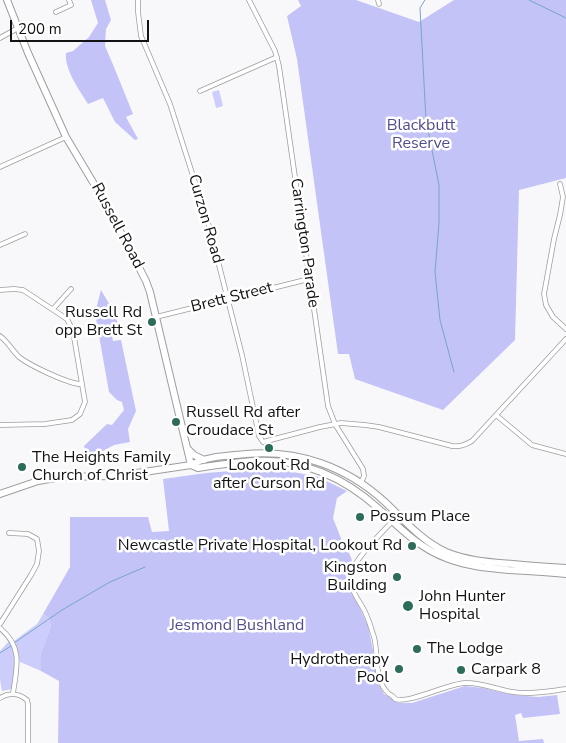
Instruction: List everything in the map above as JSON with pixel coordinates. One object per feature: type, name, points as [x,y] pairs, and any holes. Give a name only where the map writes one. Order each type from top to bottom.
[{"type":"main road","name":"Russell Road","points":[[7,0],[28,53],[66,137],[106,204],[144,276],[150,292],[191,465]]},
{"type":"main road","points":[[187,448],[194,456],[204,460]]},
{"type":"main road","points":[[0,494],[38,481],[121,475],[191,465],[198,461],[253,453],[300,456],[332,467],[361,483],[432,545],[462,558],[566,568]]},
{"type":"main road","points":[[191,465],[198,468],[256,461],[277,461],[302,466],[334,477],[350,486],[366,497],[412,539],[445,558],[461,564],[478,567],[566,574]]},
{"type":"street","points":[[56,12],[71,5],[69,0]]},
{"type":"street","name":"Curzon Road","points":[[138,0],[141,36],[170,104],[208,226],[242,355],[259,436],[263,442],[334,424]]},
{"type":"street","name":"Carrington Parade","points":[[249,0],[277,57],[328,406],[334,424],[363,469],[364,476],[361,483]]},
{"type":"street","points":[[0,38],[18,28]]},
{"type":"street","points":[[200,91],[277,57]]},
{"type":"street","points":[[0,167],[66,137]]},
{"type":"street","points":[[560,184],[563,197],[544,294],[546,305],[552,317],[566,329]]},
{"type":"street","points":[[0,246],[25,234]]},
{"type":"street","name":"Brett Street","points":[[156,317],[309,279]]},
{"type":"street","points":[[53,309],[71,289]]},
{"type":"street","points":[[0,290],[23,290],[67,319],[72,327],[85,399],[80,414],[72,420],[45,424],[0,425]]},
{"type":"street","points":[[0,336],[18,356],[28,363],[72,383],[82,384]]},
{"type":"street","points":[[334,424],[365,425],[459,447],[472,442],[566,339]]},
{"type":"street","points":[[496,415],[532,445],[566,454]]},
{"type":"street","points":[[398,515],[357,561],[351,574],[352,586],[369,621],[376,644],[379,676],[384,690],[395,699],[409,699],[464,683],[513,692],[533,693],[566,688]]},
{"type":"street","points":[[9,533],[28,534],[37,539],[39,552],[37,564],[0,626],[15,648],[17,662],[13,693]]},
{"type":"street","points":[[0,698],[13,693],[28,702],[28,743]]},
{"type":"shaded area","points":[[219,90],[223,106],[216,108],[212,92]]},
{"type":"shaded area","points":[[43,614],[49,618],[51,626],[41,653],[41,671],[20,662],[14,641],[37,624]]},
{"type":"shaded area","points":[[9,641],[15,653],[12,689],[2,691],[0,651]]},
{"type":"green space","points":[[91,0],[105,0],[111,20],[106,29],[105,46],[133,114],[126,117],[138,139],[135,140],[115,122],[103,98],[88,104],[73,80],[67,66],[66,53],[73,51],[89,37],[98,23]]},
{"type":"green space","name":"Blackbutt Reserve","points":[[298,0],[356,0],[419,22],[454,0],[566,0],[566,178],[519,190],[515,340],[443,410],[355,379],[349,354],[338,354],[297,59],[287,16],[301,6]]},
{"type":"green space","points":[[101,290],[114,312],[118,324],[110,326],[113,341],[121,340],[136,411],[128,429],[130,442],[114,445],[99,453],[87,454],[84,446],[107,424],[112,425],[124,410],[122,402],[109,392],[95,313]]},
{"type":"green space","name":"Jesmond Bushland","points":[[269,468],[316,476],[347,491],[337,498],[333,518],[342,541],[350,545],[349,553],[352,560],[346,576],[349,590],[368,626],[378,683],[384,694],[399,703],[412,703],[465,686],[515,695],[538,697],[557,695],[560,714],[523,718],[521,713],[515,715],[519,741],[543,739],[544,743],[58,743],[59,681],[41,671],[41,653],[51,626],[49,618],[43,614],[70,567],[70,517],[148,517],[152,532],[169,531],[163,479],[206,473]]},
{"type":"waterway","points":[[425,0],[420,8],[426,120],[439,185],[439,223],[435,272],[440,320],[454,372]]},
{"type":"waterway","points":[[529,0],[566,18]]},
{"type":"waterway","points":[[14,643],[62,610],[110,582],[145,567]]},
{"type":"waterway","points":[[0,653],[11,646]]},
{"type":"place","name":"Russell Rd opp Brett St","points":[[152,322]]},
{"type":"place","name":"Russell Rd after Croudace St","points":[[176,422]]},
{"type":"place","name":"Lookout Rd after Curson Rd","points":[[269,448]]},
{"type":"place","name":"The Heights Family Church of Christ","points":[[22,467]]},
{"type":"place","name":"Possum Place","points":[[360,517]]},
{"type":"place","name":"Newcastle Private Hospital, Lookout Rd","points":[[412,546]]},
{"type":"place","name":"Kingston Building","points":[[397,577]]},
{"type":"place","name":"John Hunter Hospital","points":[[408,606]]},
{"type":"place","name":"The Lodge","points":[[417,649]]},
{"type":"place","name":"Hydrotherapy Pool","points":[[399,669]]},
{"type":"place","name":"Carpark 8","points":[[461,670]]}]
